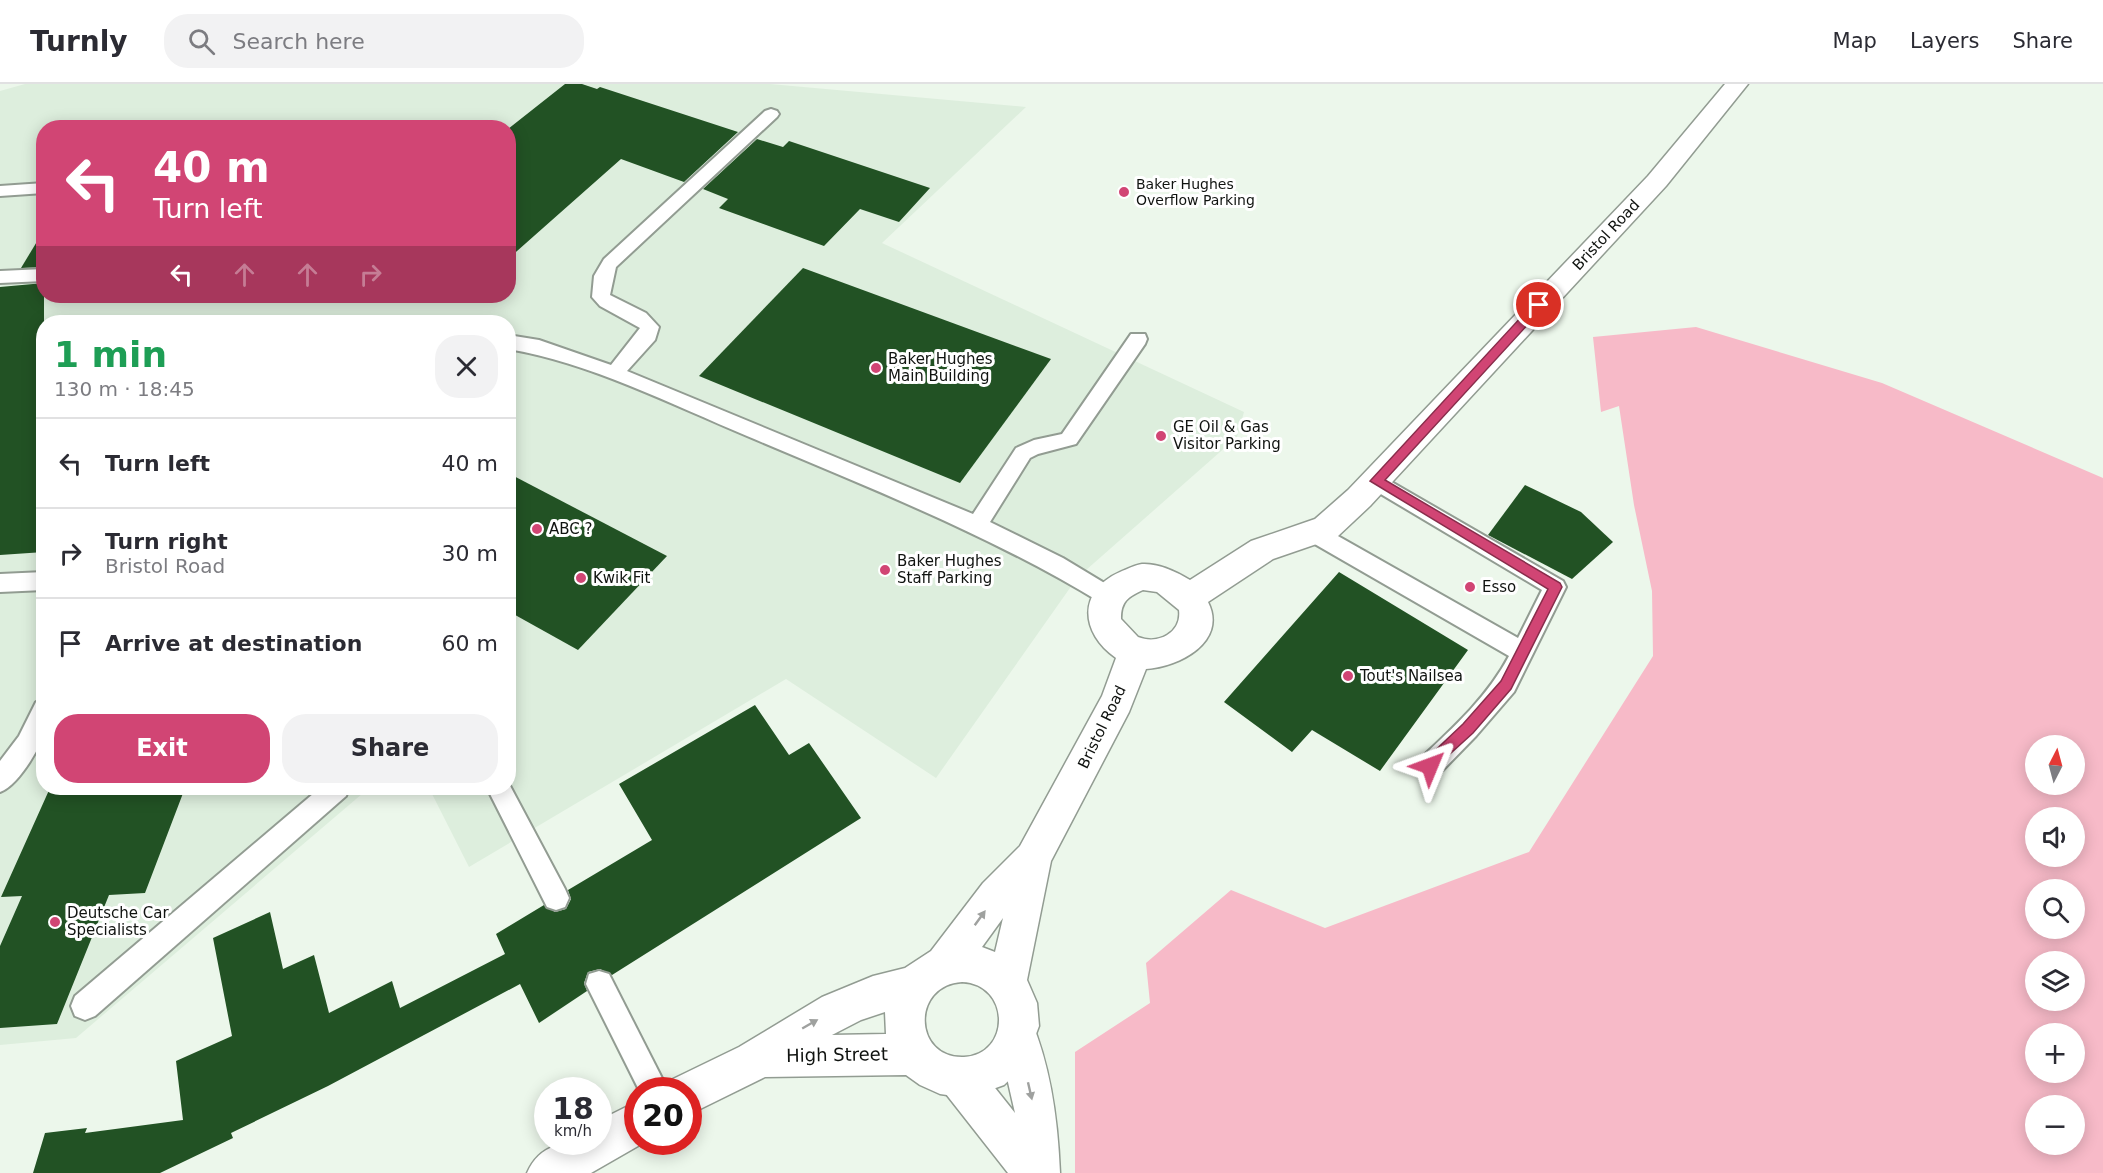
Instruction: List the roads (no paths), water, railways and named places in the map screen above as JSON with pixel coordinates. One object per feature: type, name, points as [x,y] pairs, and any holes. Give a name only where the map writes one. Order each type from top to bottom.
[{"type":"main road","name":"Bristol Road","points":[[1189,597],[1262,550],[1326,528],[1376,481],[1657,181],[1737,84]]},
{"type":"main road","points":[[1155,577],[1180,588],[1189,597],[1195,609],[1196,622],[1191,634],[1181,645],[1167,652],[1152,654],[1135,652],[1115,640],[1104,622],[1103,609],[1108,596],[1127,580],[1155,577]]},
{"type":"main road","name":"Bristol Road","points":[[1032,858],[1117,701],[1135,652]]},
{"type":"main road","points":[[932,975],[962,962],[979,964],[994,970],[1007,982],[1016,998],[1019,1016],[1017,1034],[1010,1052],[997,1066],[980,1075],[961,1079],[943,1077],[926,1067],[914,1054],[906,1037],[905,1018],[909,1001],[996,896],[1032,858]]},
{"type":"main road","points":[[1007,982],[1026,900],[1032,858]]},
{"type":"main road","name":"High Street","points":[[702,1087],[761,1057],[808,1025],[846,1005],[932,975]]},
{"type":"main road","points":[[1017,1034],[1037,1119],[1037,1173]]},
{"type":"main road","name":"High Street","points":[[761,1057],[914,1054]]},
{"type":"main road","points":[[961,1079],[1037,1173]]},
{"type":"main road","points":[[549,1173],[624,1130]]},
{"type":"lane","points":[[614,374],[648,335],[650,327],[643,317],[609,305],[601,297],[600,284],[605,270],[613,258],[771,114]]},
{"type":"lane","points":[[0,191],[36,189]]},
{"type":"lane","points":[[0,277],[36,275]]},
{"type":"lane","points":[[977,525],[1023,453],[1036,447],[1069,440],[1138,339]]},
{"type":"lane","points":[[516,343],[538,347],[614,374],[977,525],[1055,564],[1108,596]]},
{"type":"lane","points":[[1376,481],[1555,587],[1506,685],[1468,729],[1430,766]]},
{"type":"lane","points":[[1314,532],[1522,652]]},
{"type":"lane","points":[[0,583],[36,581]]},
{"type":"lane","points":[[0,781],[27,744],[36,725]]},
{"type":"lane","points":[[85,1006],[329,795]]},
{"type":"lane","points":[[503,795],[556,898]]},
{"type":"lane","points":[[599,984],[647,1077]]},
{"type":"place","name":"Baker Hughes Overflow Parking","points":[[1124,192]]},
{"type":"place","name":"Baker Hughes Main Building","points":[[876,368]]},
{"type":"place","name":"GE Oil & Gas Visitor Parking","points":[[1161,436]]},
{"type":"place","name":"ABC ?","points":[[537,529]]},
{"type":"place","name":"Baker Hughes Staff Parking","points":[[885,570]]},
{"type":"place","name":"Kwik Fit","points":[[581,578]]},
{"type":"place","name":"Esso","points":[[1470,587]]},
{"type":"place","name":"Tout's Nailsea","points":[[1348,676]]},
{"type":"place","name":"Deutsche Car Specialists","points":[[55,922]]}]
